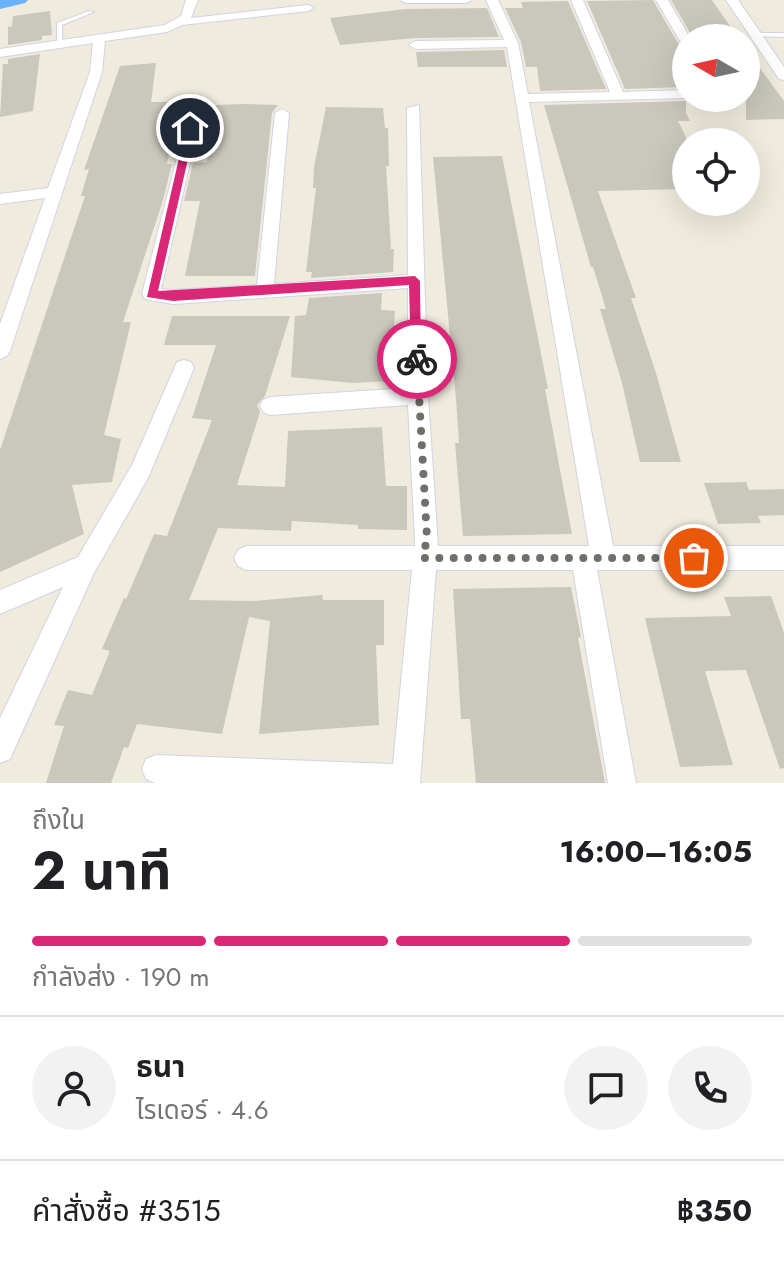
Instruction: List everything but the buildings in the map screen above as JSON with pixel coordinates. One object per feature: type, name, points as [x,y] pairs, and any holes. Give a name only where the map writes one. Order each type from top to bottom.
[{"type":"street","points":[[183,22],[190,12],[192,0]]},
{"type":"street","points":[[406,0],[466,0]]},
{"type":"street","points":[[492,0],[512,43],[593,558],[622,783]]},
{"type":"street","points":[[577,0],[618,95]]},
{"type":"street","points":[[662,0],[676,24]]},
{"type":"street","points":[[732,0],[748,24]]},
{"type":"street","points":[[0,53],[167,28],[183,22],[308,8]]},
{"type":"street","points":[[0,351],[96,72],[99,39]]},
{"type":"street","points":[[760,41],[784,76]]},
{"type":"street","points":[[415,45],[512,43]]},
{"type":"street","points":[[521,98],[672,94]]},
{"type":"street","points":[[197,102],[151,294],[173,297],[415,281]]},
{"type":"street","points":[[156,769],[406,781],[427,538],[418,396],[414,108]]},
{"type":"street","points":[[265,290],[282,113]]},
{"type":"street","points":[[0,199],[55,192]]},
{"type":"street","points":[[0,749],[86,565],[140,471],[184,368]]},
{"type":"street","points":[[270,406],[418,396]]},
{"type":"street","points":[[246,558],[784,558]]},
{"type":"street","points":[[0,602],[86,565]]},
{"type":"lane","points":[[59,44],[59,24],[91,12]]},
{"type":"lane","points":[[760,35],[784,35]]},
{"type":"waterway","points":[[0,4],[20,0]]},
{"type":"way so far","points":[[417,359],[427,538],[423,558],[694,558]]},
{"type":"route","points":[[190,128],[151,294],[173,297],[415,281],[417,359]]}]
